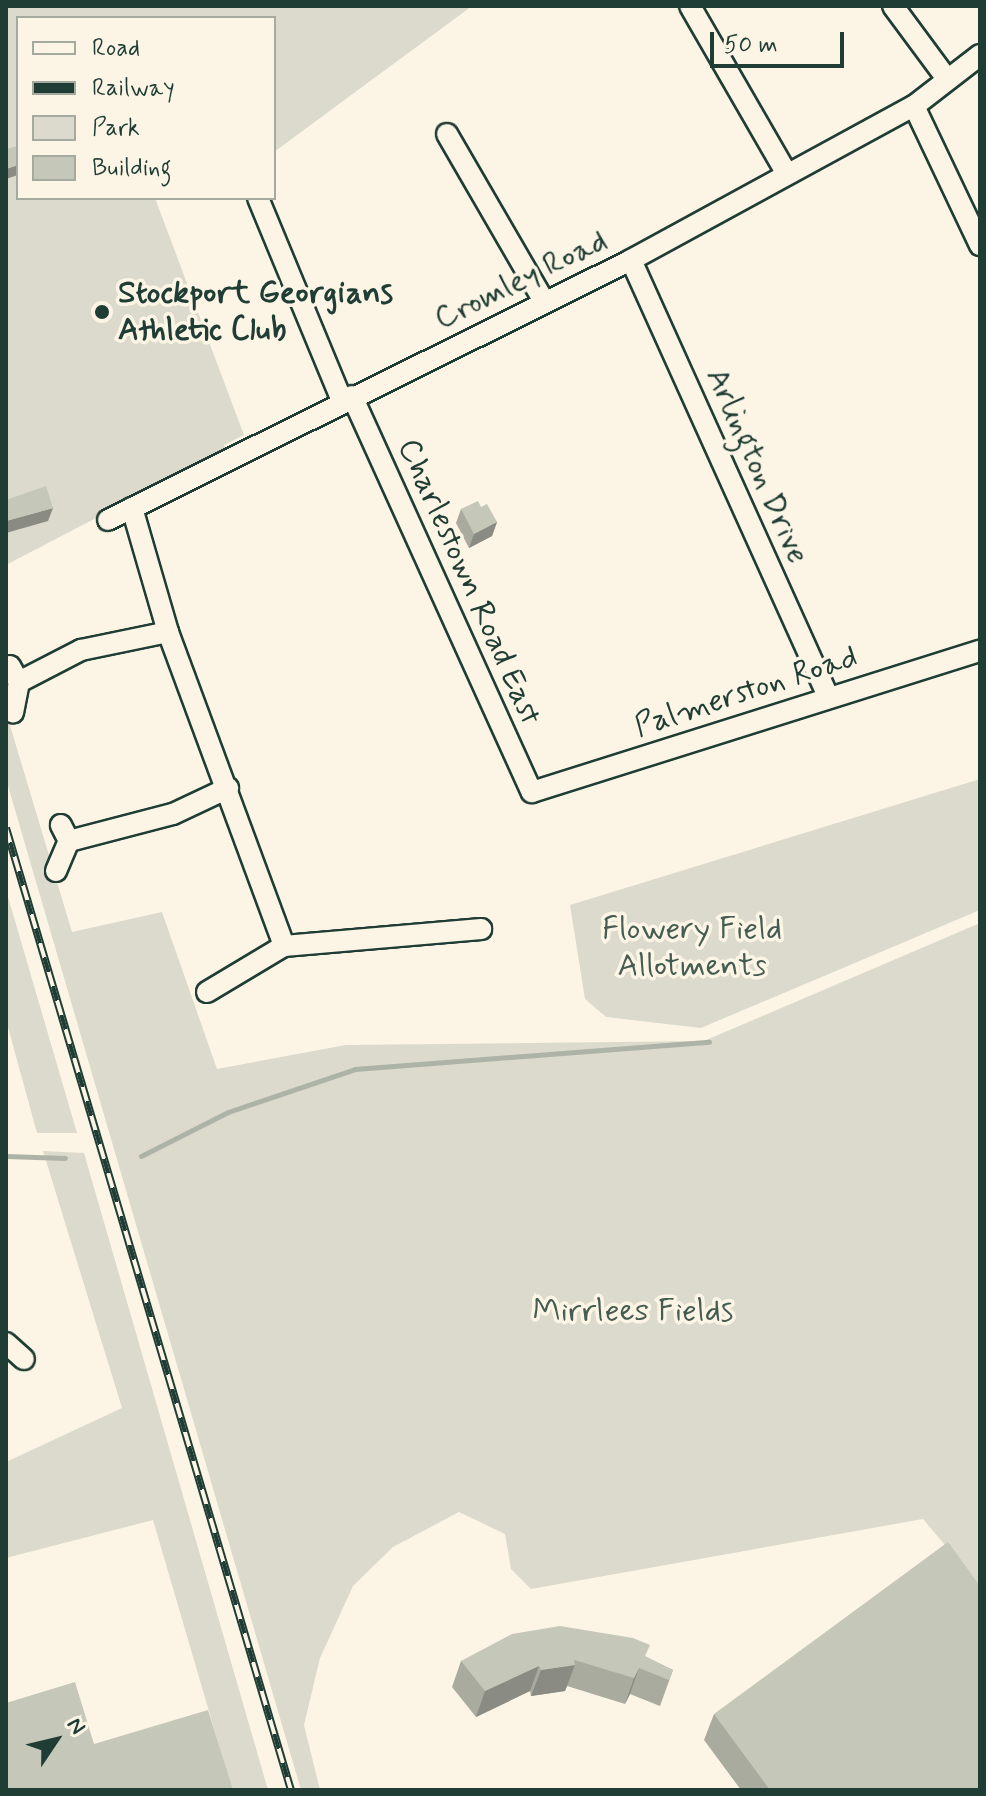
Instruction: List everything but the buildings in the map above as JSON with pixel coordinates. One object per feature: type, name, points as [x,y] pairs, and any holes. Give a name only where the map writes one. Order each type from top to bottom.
[{"type":"street","points":[[690,6],[787,174]]},
{"type":"street","points":[[893,6],[947,79]]},
{"type":"street","name":"Cromley Road","points":[[108,520],[347,398],[631,260],[914,106],[980,55]]},
{"type":"street","points":[[914,106],[980,245]]},
{"type":"street","points":[[447,134],[544,301]]},
{"type":"street","name":"Charlestown Road East","points":[[259,200],[347,398],[532,792]]},
{"type":"street","name":"Arlington Drive","points":[[631,260],[828,697]]},
{"type":"street","points":[[132,508],[168,632],[284,946]]},
{"type":"street","points":[[13,712],[15,674],[81,650],[168,632]]},
{"type":"street","name":"Palmerston Road","points":[[532,792],[980,651]]},
{"type":"street","points":[[56,871],[65,833],[173,814],[228,788]]},
{"type":"street","points":[[207,992],[284,946],[481,929]]},
{"type":"street","points":[[6,1343],[24,1359]]},
{"type":"green space","name":"Stockport Georgians Athletic Club","points":[[6,6],[472,6],[276,151],[276,16],[16,16],[16,200],[156,200],[244,435],[224,445],[226,450],[6,565]]},
{"type":"green space","name":"Mirrlees Fields","points":[[6,712],[72,932],[162,912],[217,1069],[346,1045],[704,1041],[980,923],[980,1587],[923,1519],[531,1589],[511,1569],[505,1534],[459,1512],[393,1547],[353,1586],[320,1658],[304,1725],[320,1790],[301,1790],[6,779]]},
{"type":"green space","name":"Flowery Field Allotments","points":[[980,779],[980,910],[701,1028],[606,1017],[585,999],[570,905]]},
{"type":"green space","points":[[6,890],[77,1133],[37,1133],[6,1020]]},
{"type":"green space","points":[[43,1151],[84,1153],[268,1790],[232,1790],[153,1520],[6,1558],[6,1462],[122,1408]]},
{"type":"waterway","points":[[141,1156],[228,1112],[355,1069],[709,1042]]},
{"type":"waterway","points":[[6,1156],[65,1158]]},
{"type":"railway","points":[[6,828],[291,1790]]},
{"type":"place","name":"Stockport Georgians Athletic Club","points":[[102,312]]}]
